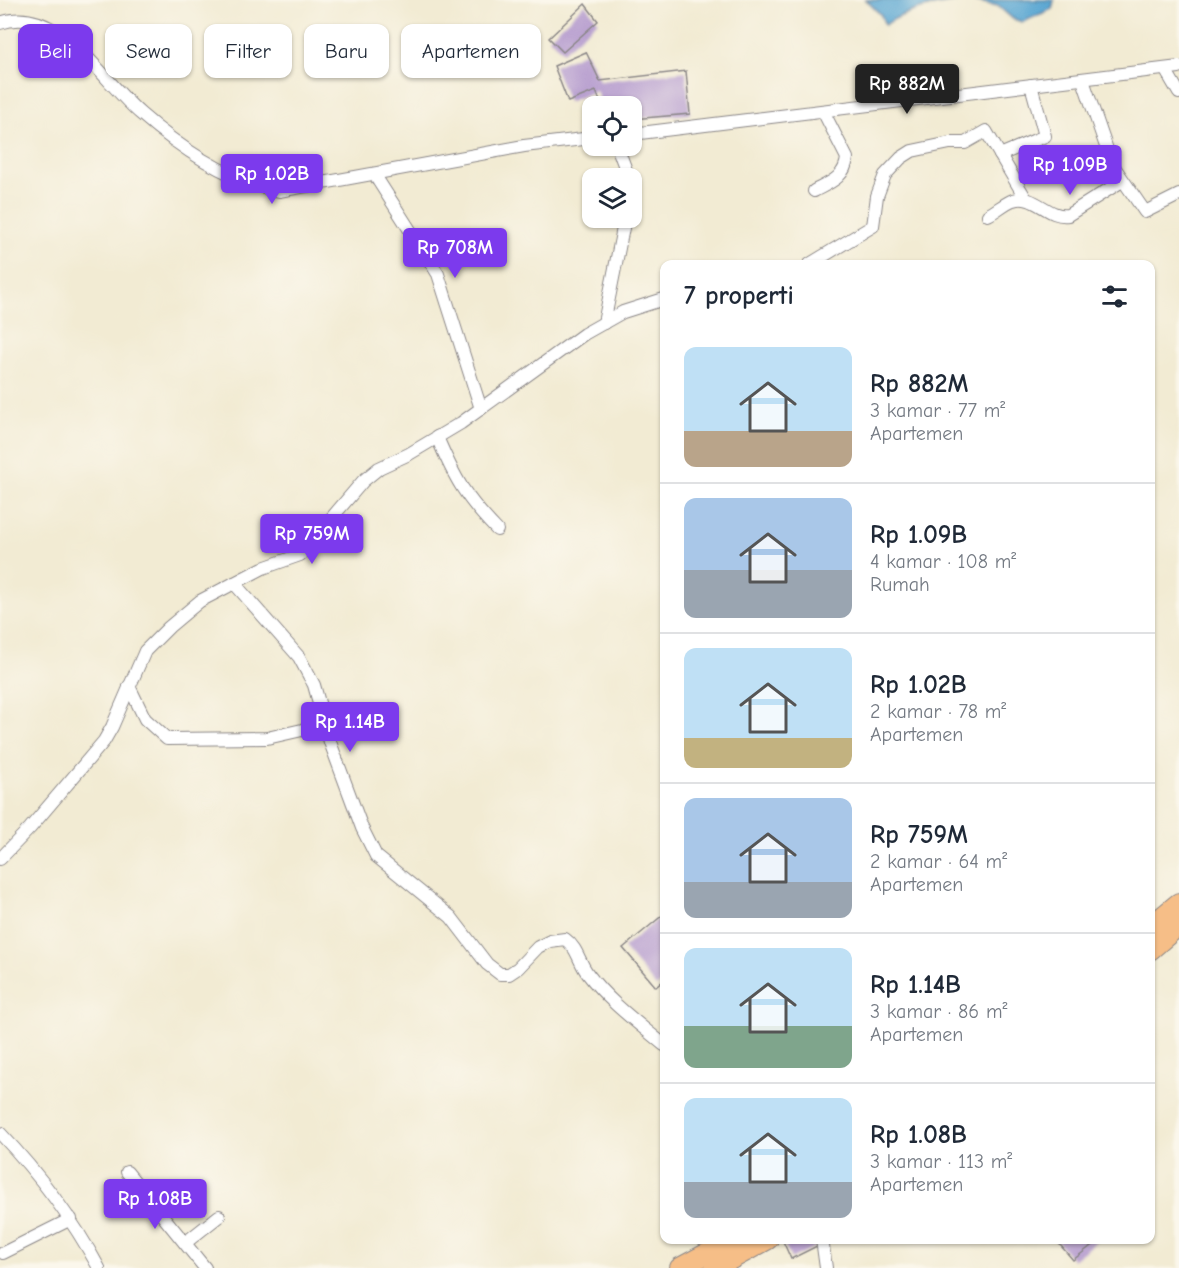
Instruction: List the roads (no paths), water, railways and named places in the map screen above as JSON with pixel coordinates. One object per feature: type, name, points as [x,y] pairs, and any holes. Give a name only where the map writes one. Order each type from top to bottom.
[{"type":"highway","points":[[1155,923],[1179,903]]},
{"type":"highway","points":[[1155,946],[1179,925]]},
{"type":"highway","points":[[680,1268],[725,1244]]},
{"type":"highway","points":[[715,1268],[759,1244]]},
{"type":"street","points":[[0,23],[15,18],[31,21],[65,38],[140,113],[217,169],[250,185],[279,191],[524,146],[582,139]]},
{"type":"street","points":[[642,133],[1179,67]]},
{"type":"street","points":[[1165,69],[1179,93]]},
{"type":"street","points":[[1083,80],[1109,157],[1122,181],[1144,212],[1179,195]]},
{"type":"street","points":[[1000,155],[1046,136],[1031,85]]},
{"type":"street","points":[[814,191],[837,178],[846,166],[847,158],[823,111]]},
{"type":"street","points":[[817,260],[873,226],[877,196],[885,175],[893,164],[912,151],[965,143],[986,131],[1026,199]]},
{"type":"street","points":[[374,174],[438,274],[481,410]]},
{"type":"street","points":[[988,215],[1013,200],[1026,199],[1064,216],[1122,181]]},
{"type":"street","points":[[604,323],[623,228]]},
{"type":"street","points":[[0,859],[30,828],[104,741],[145,651],[169,627],[200,601],[262,568],[300,555],[363,481],[379,468],[481,410],[604,323],[623,312],[660,300]]},
{"type":"street","points":[[437,437],[456,481],[473,505],[497,530]]},
{"type":"street","points":[[234,583],[299,657],[314,685],[324,724],[362,828],[376,856],[452,917],[492,970],[500,974],[509,974],[538,946],[550,941],[565,939],[573,945],[587,974],[618,1007],[660,1043]]},
{"type":"street","points":[[129,686],[145,719],[167,739],[267,738],[324,724]]},
{"type":"street","points":[[0,1133],[71,1219],[99,1268]]},
{"type":"street","points":[[127,1172],[205,1268]]},
{"type":"street","points":[[185,1243],[219,1216]]},
{"type":"street","points":[[3,1253],[71,1219]]},
{"type":"street","points":[[823,1244],[826,1268]]},
{"type":"water","points":[[866,0],[966,0],[913,11],[885,25],[881,15]]},
{"type":"water","points":[[970,0],[1054,0],[1052,9],[1023,22],[1013,19],[998,6]]}]
